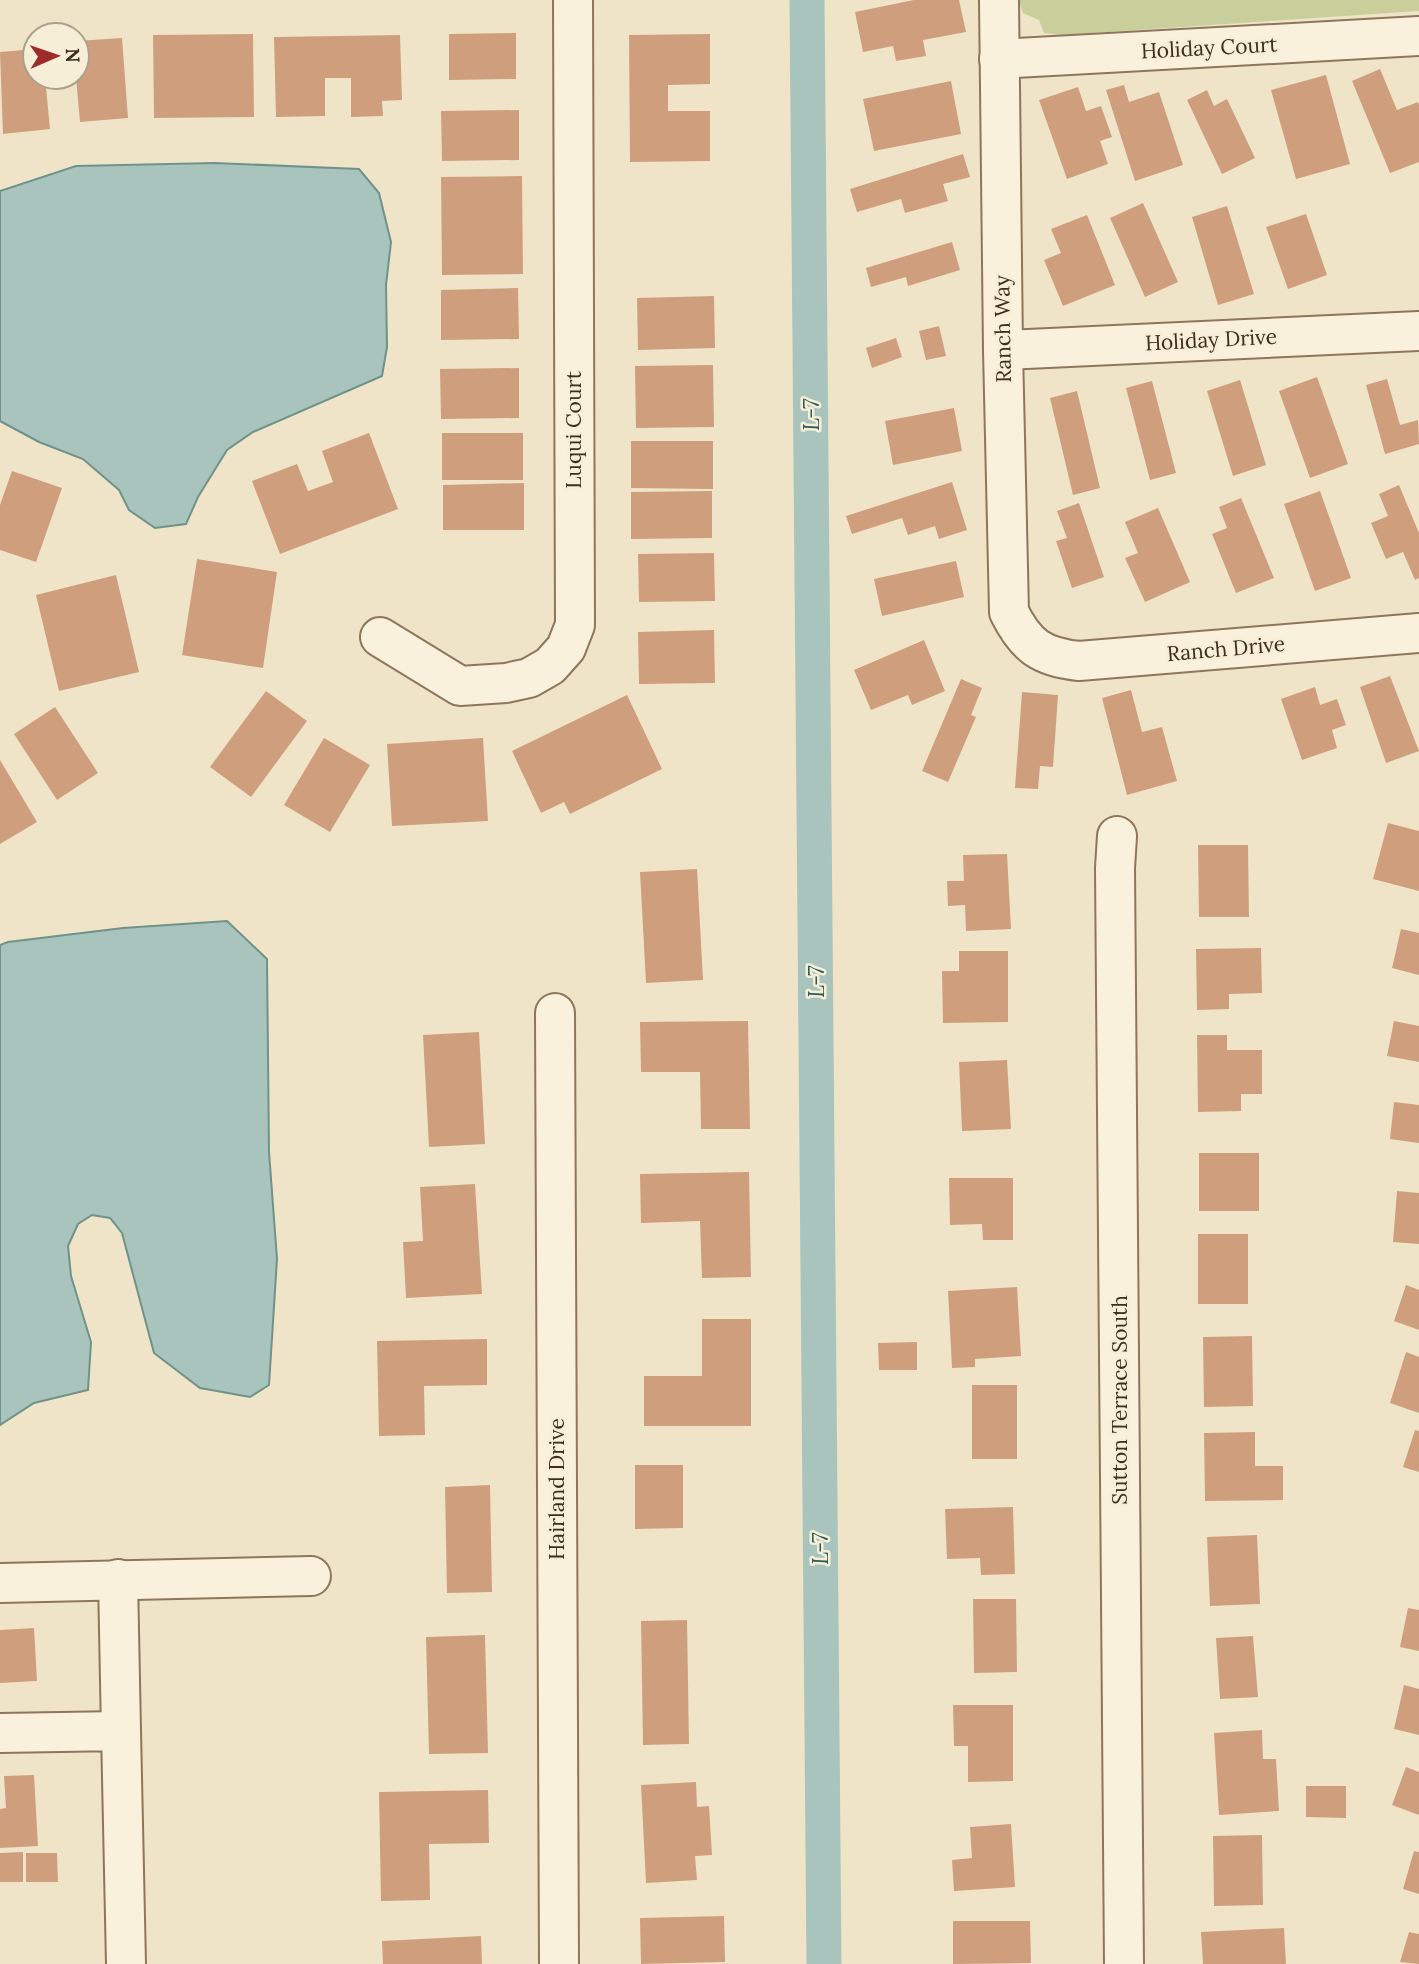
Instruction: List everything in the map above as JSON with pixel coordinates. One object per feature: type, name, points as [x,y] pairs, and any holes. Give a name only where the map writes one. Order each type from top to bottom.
[{"type":"street","name":"Luqui Court","points":[[380,637],[460,685],[506,683],[529,678],[550,666],[566,648],[575,625],[573,0]]},
{"type":"street","name":"Ranch Way","points":[[999,0],[1009,612],[1019,632],[1035,649]]},
{"type":"street","name":"Holiday Court","points":[[999,59],[1419,36]]},
{"type":"street","name":"Holiday Drive","points":[[1003,350],[1419,331]]},
{"type":"street","name":"Ranch Drive","points":[[1035,649],[1055,659],[1079,662],[1419,633]]},
{"type":"street","name":"Sutton Terrace South","points":[[1117,836],[1115,868],[1124,1964]]},
{"type":"street","name":"Hairland Drive","points":[[555,1013],[559,1964]]},
{"type":"street","points":[[0,1583],[311,1576]]},
{"type":"street","points":[[118,1579],[126,1964]]},
{"type":"street","points":[[0,1733],[121,1731]]},
{"type":"green space","points":[[1019,0],[1419,0],[1419,11],[1062,35],[1044,33],[1039,20],[1023,13]]},
{"type":"water","points":[[215,163],[359,169],[379,193],[391,242],[386,285],[387,347],[382,376],[253,432],[227,450],[198,497],[186,524],[155,528],[129,510],[119,490],[83,459],[39,442],[0,421],[0,191],[76,166]]},
{"type":"water","points":[[227,921],[267,959],[269,1152],[277,1259],[269,1385],[250,1397],[200,1388],[154,1353],[122,1233],[110,1218],[92,1215],[78,1224],[68,1246],[71,1276],[91,1342],[88,1390],[34,1403],[0,1425],[0,945],[123,928]]},
{"type":"building","points":[[914,0],[959,0],[966,32],[923,40],[926,56],[896,61],[893,46],[863,52],[855,12]]},
{"type":"building","points":[[516,33],[516,79],[449,80],[449,34]]},
{"type":"building","points":[[253,34],[254,117],[154,118],[153,35]]},
{"type":"building","points":[[710,34],[710,84],[668,85],[668,111],[710,111],[710,161],[630,162],[629,35]]},
{"type":"building","points":[[400,35],[402,100],[382,101],[383,116],[351,117],[351,78],[325,78],[325,116],[276,117],[274,37]]},
{"type":"building","points":[[122,38],[128,118],[80,122],[77,91],[91,91],[91,40]]},
{"type":"building","points":[[21,50],[21,91],[46,91],[50,129],[3,134],[0,52]]},
{"type":"building","points":[[1380,69],[1397,110],[1418,102],[1419,105],[1419,162],[1390,173],[1352,81]]},
{"type":"building","points":[[1326,75],[1350,164],[1296,179],[1271,90]]},
{"type":"building","points":[[951,81],[961,134],[874,151],[863,99]]},
{"type":"building","points":[[1124,85],[1129,102],[1159,92],[1183,165],[1135,181],[1106,90]]},
{"type":"building","points":[[1078,87],[1086,111],[1101,106],[1112,137],[1100,141],[1108,164],[1067,179],[1039,100]]},
{"type":"building","points":[[1207,90],[1214,106],[1227,99],[1255,158],[1222,174],[1187,100]]},
{"type":"building","points":[[519,110],[519,160],[442,161],[441,111]]},
{"type":"building","points":[[963,154],[970,177],[943,184],[948,201],[905,213],[901,199],[857,212],[850,189]]},
{"type":"building","points":[[522,176],[523,274],[442,275],[441,177]]},
{"type":"building","points":[[1143,203],[1178,282],[1145,297],[1110,218]]},
{"type":"building","points":[[1227,206],[1254,294],[1218,305],[1192,217]]},
{"type":"building","points":[[1306,214],[1327,275],[1288,289],[1266,227]]},
{"type":"building","points":[[1087,215],[1115,285],[1063,306],[1044,260],[1061,253],[1051,229]]},
{"type":"building","points":[[952,242],[960,270],[908,286],[906,277],[871,287],[866,268]]},
{"type":"building","points":[[518,288],[519,339],[441,340],[441,290]]},
{"type":"building","points":[[714,296],[715,348],[638,350],[637,298]]},
{"type":"building","points":[[939,326],[946,356],[926,360],[919,331]]},
{"type":"building","points":[[896,338],[902,357],[872,368],[866,348]]},
{"type":"building","points":[[713,365],[714,427],[636,428],[635,366]]},
{"type":"building","points":[[519,368],[519,418],[441,419],[440,369]]},
{"type":"building","points":[[1317,377],[1348,464],[1310,478],[1279,391]]},
{"type":"building","points":[[1387,379],[1400,425],[1418,420],[1419,444],[1385,454],[1366,385]]},
{"type":"building","points":[[1240,380],[1266,465],[1233,476],[1207,391]]},
{"type":"building","points":[[1152,381],[1176,473],[1150,480],[1126,388]]},
{"type":"building","points":[[1077,391],[1100,488],[1073,495],[1050,398]]},
{"type":"building","points":[[954,408],[962,451],[893,465],[885,421]]},
{"type":"building","points":[[369,433],[398,509],[280,554],[252,481],[297,464],[308,491],[333,482],[322,451]]},
{"type":"building","points":[[442,433],[523,433],[523,480],[442,480]]},
{"type":"building","points":[[631,441],[713,441],[713,489],[631,488]]},
{"type":"building","points":[[12,471],[62,488],[36,562],[0,550],[0,505]]},
{"type":"building","points":[[952,482],[967,530],[939,539],[935,526],[908,535],[902,518],[852,534],[846,516]]},
{"type":"building","points":[[524,483],[524,530],[443,530],[443,485]]},
{"type":"building","points":[[1399,485],[1419,533],[1419,578],[1415,580],[1403,552],[1386,559],[1371,523],[1388,516],[1379,494]]},
{"type":"building","points":[[712,491],[712,538],[631,539],[631,492]]},
{"type":"building","points":[[1320,491],[1351,578],[1315,591],[1284,504]]},
{"type":"building","points":[[1241,498],[1274,578],[1236,593],[1212,534],[1227,528],[1219,507]]},
{"type":"building","points":[[1079,503],[1104,577],[1072,588],[1056,541],[1067,538],[1057,511]]},
{"type":"building","points":[[1158,508],[1190,582],[1145,602],[1125,558],[1138,553],[1125,522]]},
{"type":"building","points":[[714,553],[715,601],[639,602],[638,554]]},
{"type":"building","points":[[197,559],[277,572],[263,668],[182,655]]},
{"type":"building","points":[[956,561],[964,597],[882,616],[874,579]]},
{"type":"building","points":[[116,575],[139,672],[59,691],[36,595]]},
{"type":"building","points":[[714,630],[715,683],[639,684],[638,632]]},
{"type":"building","points":[[924,640],[945,691],[912,705],[908,695],[871,710],[854,670]]},
{"type":"building","points":[[1390,676],[1419,751],[1386,763],[1360,687]]},
{"type":"building","points":[[961,679],[982,688],[971,715],[976,717],[948,782],[922,771]]},
{"type":"building","points":[[1315,687],[1320,705],[1337,699],[1346,725],[1332,730],[1337,748],[1302,760],[1281,699]]},
{"type":"building","points":[[1131,690],[1142,732],[1162,727],[1177,781],[1127,795],[1102,698]]},
{"type":"building","points":[[266,691],[307,721],[251,797],[210,767]]},
{"type":"building","points":[[1022,692],[1058,695],[1053,767],[1040,766],[1038,789],[1015,788]]},
{"type":"building","points":[[627,695],[662,769],[570,814],[564,802],[541,813],[512,751]]},
{"type":"building","points":[[55,707],[98,773],[57,800],[14,734]]},
{"type":"building","points":[[324,738],[370,765],[330,832],[284,805]]},
{"type":"building","points":[[483,738],[488,821],[392,826],[387,744]]},
{"type":"building","points":[[0,760],[37,822],[0,844]]},
{"type":"building","points":[[1388,823],[1419,831],[1419,891],[1373,879]]},
{"type":"building","points":[[1198,845],[1248,845],[1249,917],[1199,917]]},
{"type":"building","points":[[1007,854],[1011,929],[966,931],[965,905],[948,906],[947,881],[964,881],[963,855]]},
{"type":"building","points":[[697,869],[703,980],[646,983],[640,872]]},
{"type":"building","points":[[1401,929],[1419,933],[1419,975],[1392,968]]},
{"type":"building","points":[[1261,948],[1262,993],[1229,994],[1229,1009],[1197,1010],[1196,949]]},
{"type":"building","points":[[959,951],[1008,951],[1008,1022],[943,1023],[942,971],[959,971]]},
{"type":"building","points":[[748,1021],[750,1129],[701,1129],[700,1072],[641,1072],[640,1022]]},
{"type":"building","points":[[1394,1021],[1419,1026],[1419,1062],[1387,1056]]},
{"type":"building","points":[[479,1032],[485,1144],[429,1147],[423,1035]]},
{"type":"building","points":[[1197,1035],[1227,1035],[1227,1050],[1262,1050],[1262,1094],[1241,1094],[1241,1111],[1198,1112]]},
{"type":"building","points":[[1007,1060],[1011,1129],[962,1131],[959,1062]]},
{"type":"building","points":[[1394,1102],[1419,1105],[1419,1143],[1390,1139]]},
{"type":"building","points":[[1199,1153],[1259,1153],[1259,1211],[1199,1211]]},
{"type":"building","points":[[749,1172],[751,1277],[702,1278],[700,1221],[641,1223],[640,1174]]},
{"type":"building","points":[[949,1178],[1013,1178],[1013,1240],[983,1240],[982,1224],[950,1225]]},
{"type":"building","points":[[475,1184],[482,1294],[406,1298],[403,1242],[423,1241],[420,1187]]},
{"type":"building","points":[[1397,1191],[1419,1193],[1419,1244],[1393,1242]]},
{"type":"building","points":[[1198,1234],[1248,1234],[1248,1304],[1198,1304]]},
{"type":"building","points":[[1406,1285],[1419,1290],[1419,1330],[1394,1321]]},
{"type":"building","points":[[1017,1287],[1021,1356],[975,1359],[975,1367],[952,1368],[948,1291]]},
{"type":"building","points":[[702,1319],[751,1319],[751,1426],[644,1426],[644,1376],[702,1376]]},
{"type":"building","points":[[1252,1336],[1253,1406],[1204,1407],[1203,1337]]},
{"type":"building","points":[[487,1339],[487,1385],[424,1386],[425,1435],[379,1436],[377,1341]]},
{"type":"building","points":[[917,1342],[917,1370],[879,1370],[878,1343]]},
{"type":"building","points":[[1406,1352],[1419,1357],[1419,1413],[1390,1403]]},
{"type":"building","points":[[972,1385],[1017,1385],[1017,1459],[972,1459]]},
{"type":"building","points":[[1415,1430],[1419,1431],[1419,1472],[1403,1467]]},
{"type":"building","points":[[1255,1432],[1255,1466],[1283,1466],[1283,1500],[1205,1501],[1204,1433]]},
{"type":"building","points":[[635,1465],[683,1465],[683,1528],[635,1529]]},
{"type":"building","points":[[490,1485],[492,1592],[447,1593],[445,1487]]},
{"type":"building","points":[[1013,1507],[1015,1574],[981,1575],[980,1558],[947,1559],[945,1509]]},
{"type":"building","points":[[1257,1535],[1260,1604],[1210,1606],[1207,1537]]},
{"type":"building","points":[[973,1599],[1016,1599],[1017,1672],[974,1673]]},
{"type":"building","points":[[1408,1608],[1419,1610],[1419,1651],[1400,1647]]},
{"type":"building","points":[[687,1620],[689,1744],[643,1745],[641,1621]]},
{"type":"building","points":[[34,1628],[37,1681],[0,1683],[0,1630]]},
{"type":"building","points":[[485,1635],[488,1753],[429,1754],[426,1637]]},
{"type":"building","points":[[1253,1636],[1258,1697],[1220,1699],[1216,1638]]},
{"type":"building","points":[[1404,1685],[1419,1689],[1419,1735],[1394,1729]]},
{"type":"building","points":[[953,1705],[1013,1705],[1013,1781],[968,1782],[968,1746],[954,1746]]},
{"type":"building","points":[[1262,1730],[1263,1759],[1276,1759],[1279,1811],[1219,1815],[1214,1733]]},
{"type":"building","points":[[1406,1767],[1419,1772],[1419,1815],[1392,1805]]},
{"type":"building","points":[[34,1775],[38,1846],[0,1848],[0,1809],[6,1808],[4,1776]]},
{"type":"building","points":[[696,1782],[697,1807],[709,1806],[712,1855],[695,1856],[697,1880],[646,1883],[641,1785]]},
{"type":"building","points":[[1306,1786],[1346,1786],[1346,1818],[1306,1817]]},
{"type":"building","points":[[488,1790],[489,1843],[429,1844],[430,1900],[381,1901],[379,1792]]},
{"type":"building","points":[[1011,1824],[1015,1887],[954,1891],[952,1860],[972,1858],[970,1827]]},
{"type":"building","points":[[1262,1835],[1263,1905],[1214,1906],[1213,1836]]},
{"type":"building","points":[[1414,1851],[1419,1852],[1419,1894],[1403,1889]]},
{"type":"building","points":[[23,1852],[23,1882],[0,1882],[0,1853]]},
{"type":"building","points":[[26,1853],[57,1853],[58,1882],[26,1882]]},
{"type":"building","points":[[724,1916],[725,1962],[641,1964],[640,1918]]},
{"type":"building","points":[[953,1921],[1030,1921],[1031,1963],[953,1964]]},
{"type":"building","points":[[1284,1928],[1286,1964],[1203,1964],[1201,1932]]},
{"type":"building","points":[[1409,1932],[1419,1934],[1419,1964],[1400,1962]]},
{"type":"building","points":[[481,1936],[482,1964],[383,1964],[382,1941]]},
{"type":"waterway","name":"L-7","points":[[807,0],[824,1964]]}]
